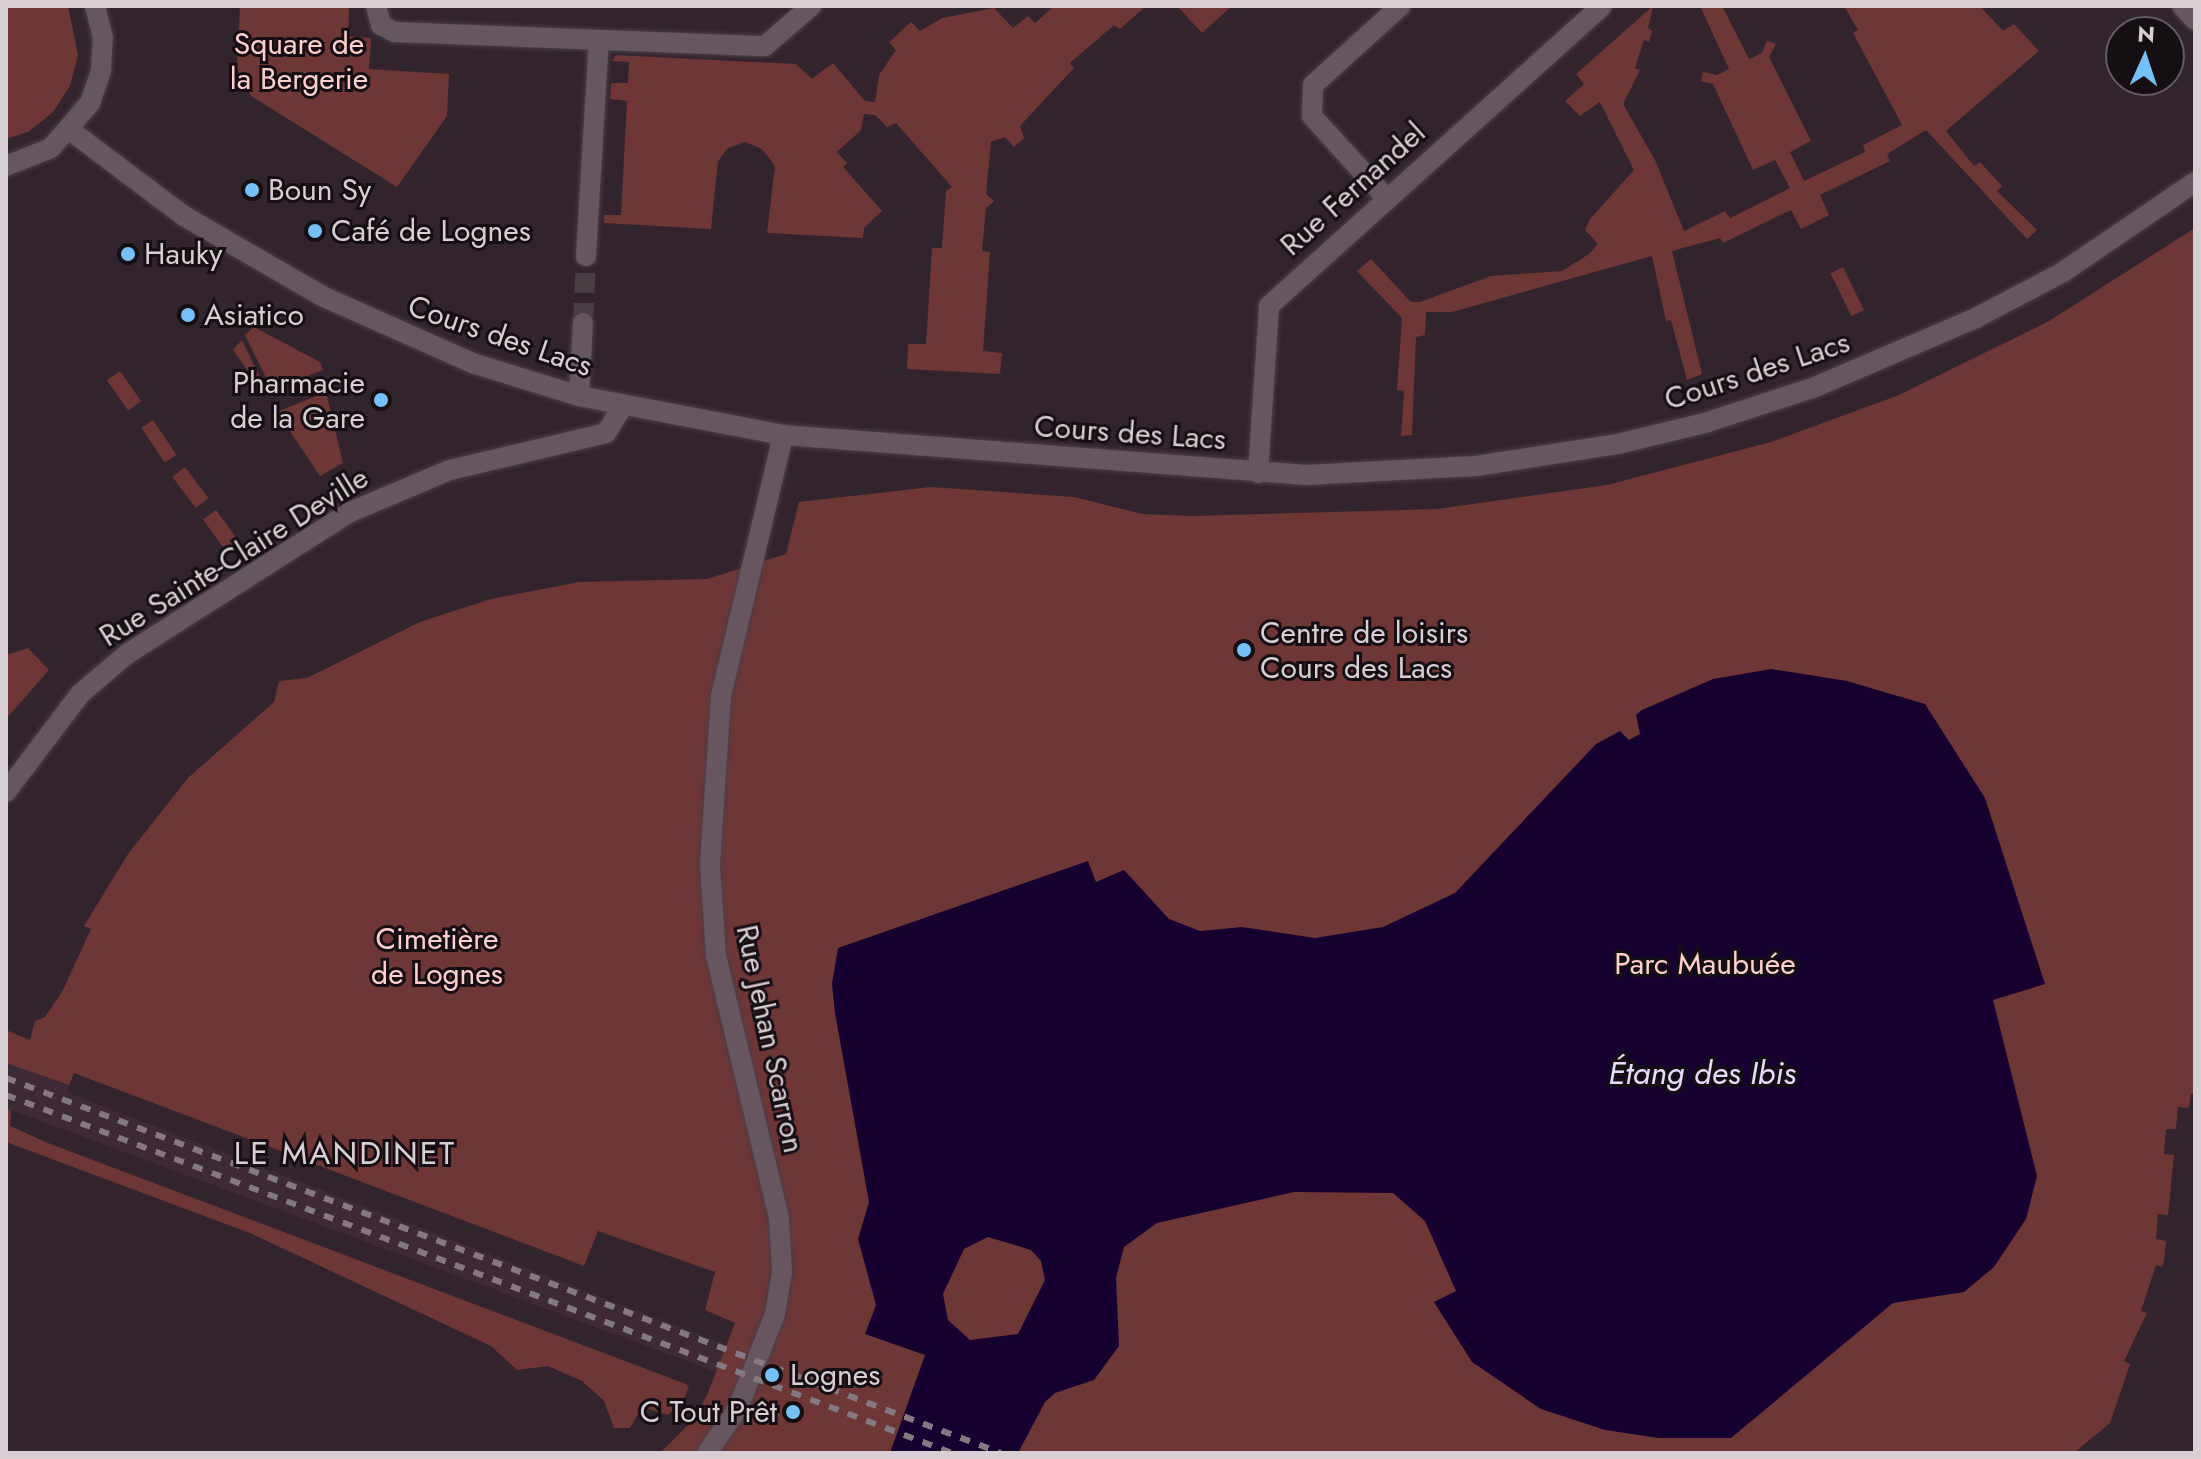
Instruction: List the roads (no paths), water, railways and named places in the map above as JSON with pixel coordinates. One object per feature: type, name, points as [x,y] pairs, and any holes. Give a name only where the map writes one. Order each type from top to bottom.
[{"type":"street","points":[[6,166],[51,148],[71,131],[90,103],[101,71],[103,38],[95,6]]},
{"type":"street","points":[[376,6],[381,25],[394,32],[765,46],[811,6]]},
{"type":"street","points":[[1387,199],[1312,116],[1313,85],[1400,6]]},
{"type":"street","name":"Rue Fernandel","points":[[1258,473],[1269,306],[1602,6]]},
{"type":"street","points":[[2182,6],[2195,20]]},
{"type":"street","points":[[586,256],[599,40]]},
{"type":"street","name":"Cours des Lacs","points":[[71,131],[184,216],[311,291],[472,363],[579,396],[622,407],[783,435],[1258,473],[1476,466],[1618,444],[1705,423],[1882,362],[1974,319],[2063,272],[2195,182]]},
{"type":"street","points":[[579,396],[583,323]]},
{"type":"street","name":"Rue Sainte-Claire Deville","points":[[6,792],[80,694],[188,613],[214,603],[379,498],[450,470],[606,433],[622,407]]},
{"type":"street","name":"Rue Jehan Scarron","points":[[707,1453],[738,1408],[773,1322],[782,1272],[779,1218],[716,955],[710,865],[718,710],[783,435]]},
{"type":"water","name":"Étang des Ibis","points":[[1771,669],[1847,681],[1925,704],[1985,798],[2045,984],[1993,1000],[2037,1176],[2026,1219],[1994,1267],[1964,1292],[1893,1303],[1731,1438],[1659,1438],[1605,1430],[1541,1409],[1472,1362],[1434,1302],[1456,1291],[1425,1221],[1393,1193],[1294,1192],[1157,1223],[1124,1247],[1116,1278],[1119,1346],[1094,1380],[1055,1393],[1045,1402],[1018,1453],[890,1453],[925,1355],[865,1334],[876,1305],[858,1239],[869,1202],[835,1013],[832,984],[838,948],[1088,861],[1096,882],[1124,870],[1169,919],[1200,931],[1242,927],[1315,938],[1383,927],[1455,893],[1596,744],[1620,731],[1629,740],[1640,734],[1636,715],[1642,710],[1713,679]],"holes":[[[988,1237],[1031,1250],[1041,1261],[1045,1280],[1018,1334],[970,1340],[948,1320],[943,1294],[964,1249]]]},
{"type":"tunnel","points":[[583,323],[586,256]]},
{"type":"railway","points":[[6,1078],[1001,1453]]},
{"type":"railway","points":[[6,1095],[952,1453]]},
{"type":"place","name":"Boun Sy","points":[[252,190]]},
{"type":"place","name":"Café de Lognes","points":[[315,231]]},
{"type":"place","name":"Hauky","points":[[128,254]]},
{"type":"place","name":"Asiatico","points":[[188,315]]},
{"type":"place","name":"Pharmacie de la Gare","points":[[381,400]]},
{"type":"place","name":"Centre de loisirs Cours des Lacs","points":[[1244,650]]},
{"type":"place","name":"Lognes","points":[[772,1375]]},
{"type":"place","name":"C Tout Prêt","points":[[793,1412]]},
{"type":"district","name":"LE MANDINET","points":[[345,1153]]},
{"type":"park label","name":"Square de la Bergerie","points":[[299,61]]},
{"type":"park label","name":"Cimetière de Lognes","points":[[437,956]]},
{"type":"park label","name":"Parc Maubuée","points":[[1705,964]]}]
